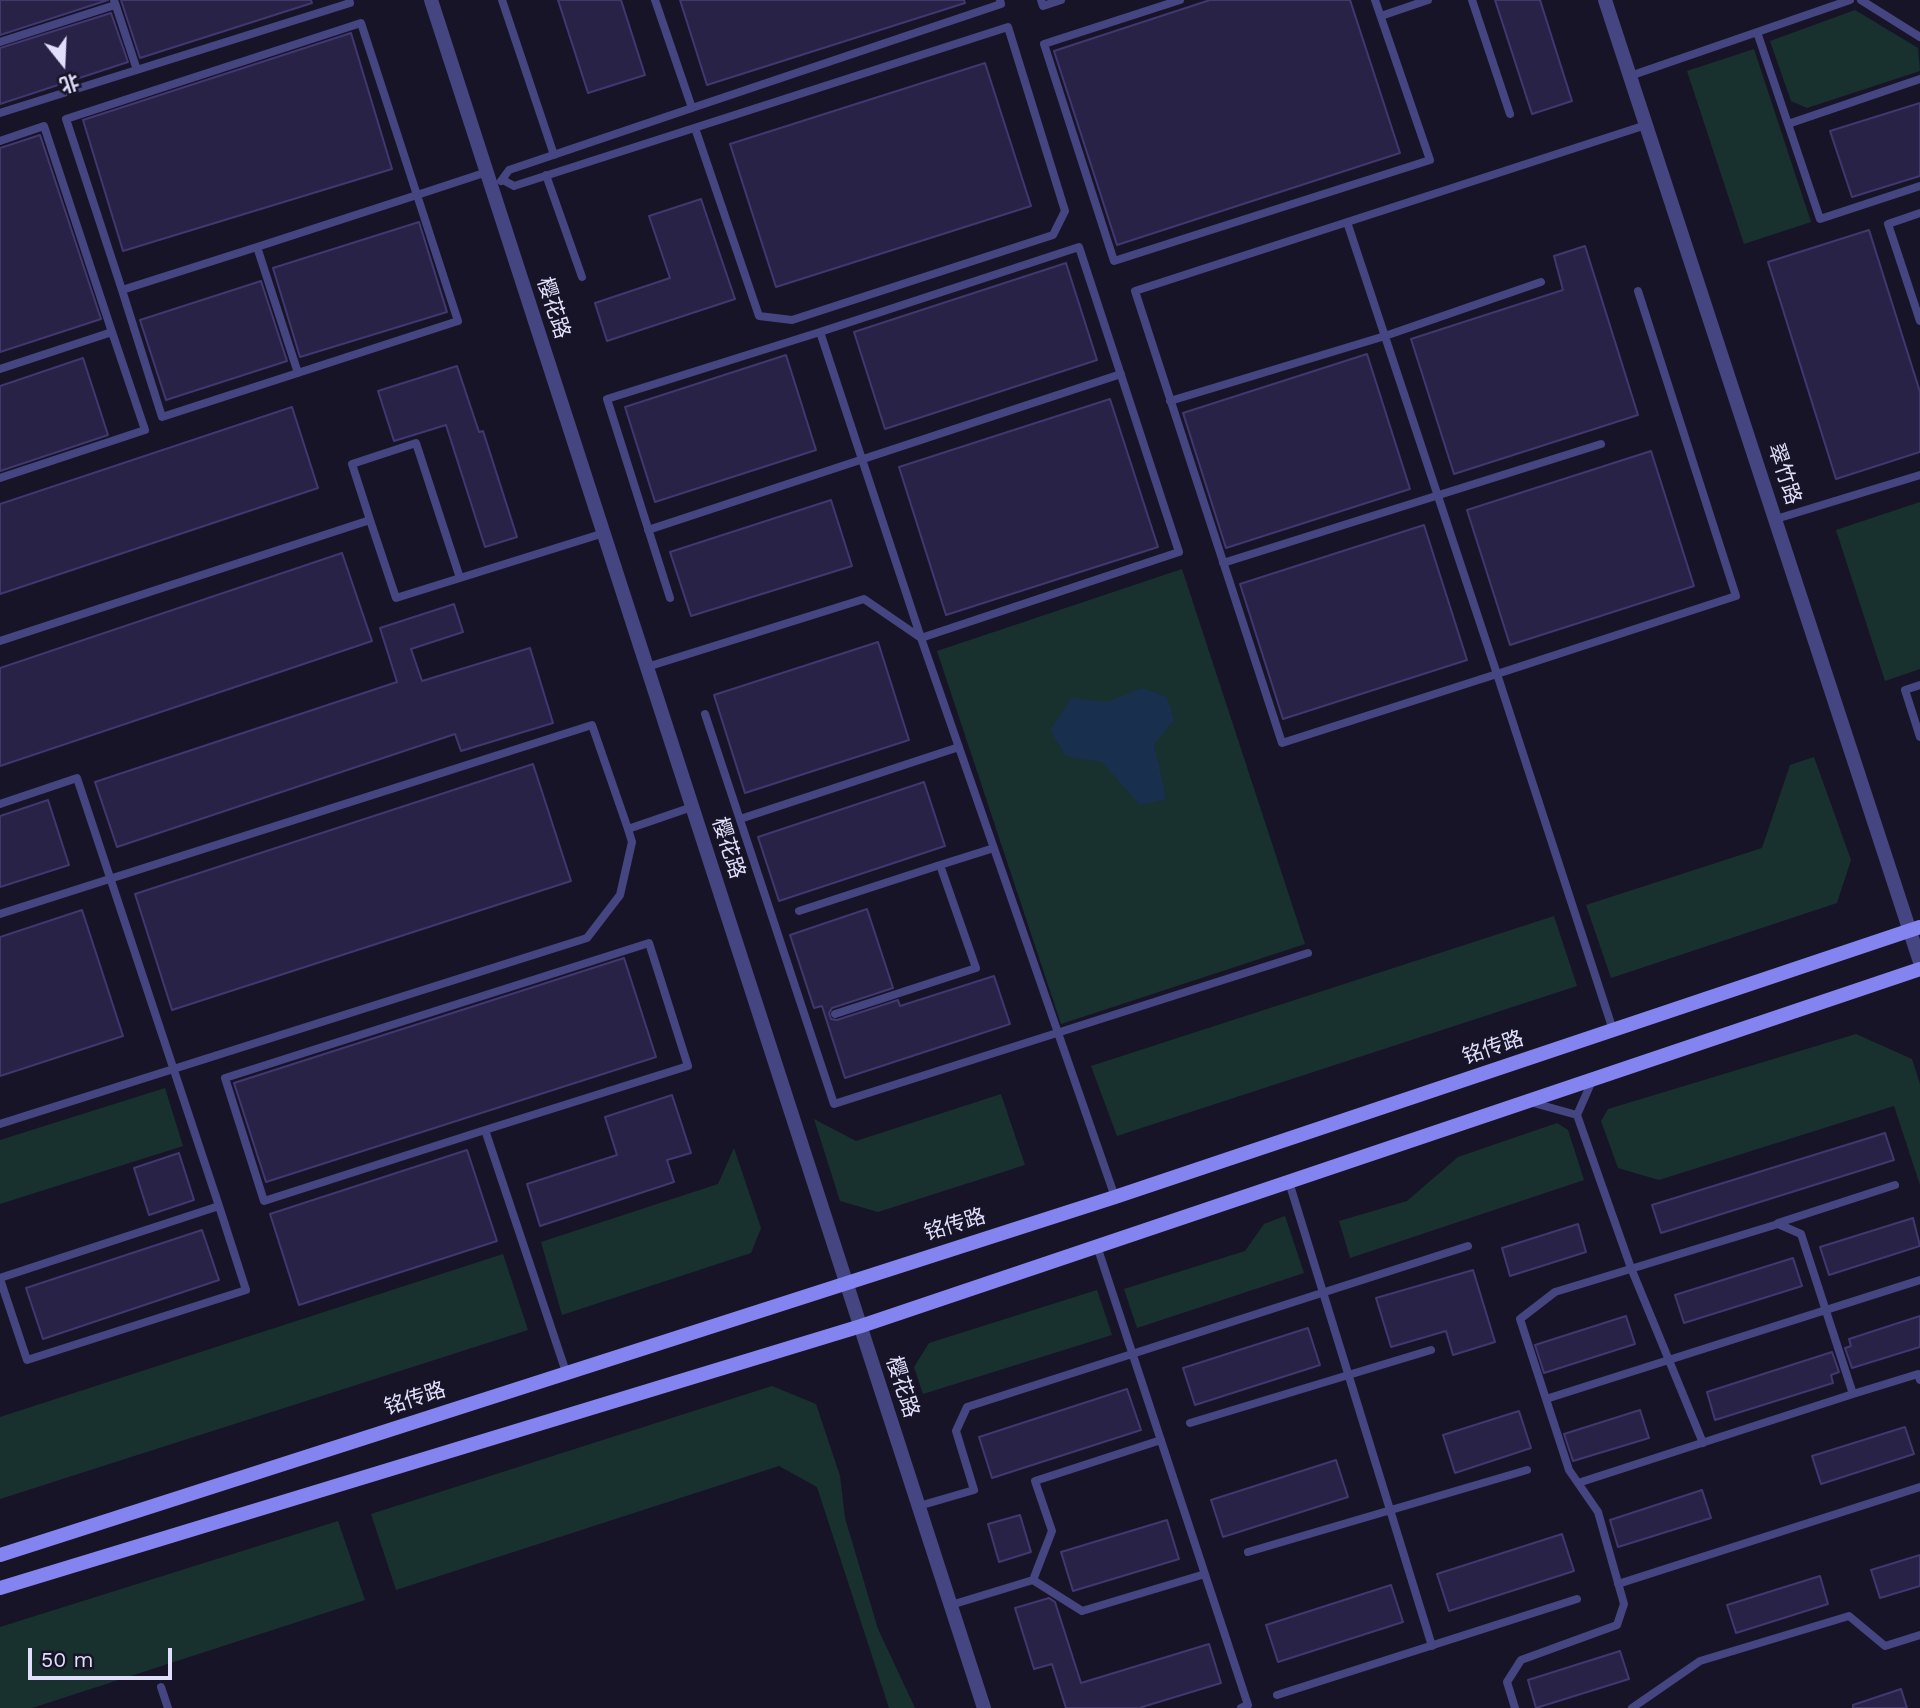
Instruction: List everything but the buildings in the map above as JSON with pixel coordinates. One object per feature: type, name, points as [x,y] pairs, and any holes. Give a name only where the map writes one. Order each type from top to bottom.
[{"type":"main road","name":"铭传路","points":[[0,1555],[846,1281],[1115,1197],[1916,929]]},
{"type":"main road","points":[[0,1588],[860,1326],[1920,969]]},
{"type":"street","name":"樱花路","points":[[431,0],[494,179],[604,533],[984,1708]]},
{"type":"street","name":"翠竹路","points":[[1605,0],[1776,519],[1916,929],[1920,962]]},
{"type":"lane","points":[[0,113],[350,3],[349,0]]},
{"type":"lane","points":[[502,0],[554,155]]},
{"type":"lane","points":[[655,0],[692,108]]},
{"type":"lane","points":[[122,290],[417,195],[494,179],[509,170],[1001,4],[1000,0]]},
{"type":"lane","points":[[1041,0],[1042,6],[1061,0]]},
{"type":"lane","points":[[1180,0],[1044,44],[1114,261],[1430,160],[1375,0]]},
{"type":"lane","points":[[1381,16],[1429,0]]},
{"type":"lane","points":[[1472,0],[1510,114]]},
{"type":"lane","points":[[1630,76],[1850,0]]},
{"type":"lane","points":[[1861,0],[1920,37]]},
{"type":"lane","points":[[0,42],[115,2],[137,70]]},
{"type":"lane","points":[[361,23],[417,195],[458,321],[162,417],[66,119],[361,23]]},
{"type":"lane","points":[[494,179],[514,186],[1008,27],[1065,211],[1053,235],[792,320],[759,316],[695,128]]},
{"type":"lane","points":[[1757,32],[1820,219],[1920,186]]},
{"type":"lane","points":[[1788,124],[1920,79]]},
{"type":"lane","points":[[1638,291],[1736,596],[1282,743],[1135,291],[1646,125]]},
{"type":"lane","points":[[0,141],[44,126],[145,430],[0,478]]},
{"type":"lane","points":[[546,175],[582,277]]},
{"type":"lane","points":[[1920,213],[1888,224],[1920,321]]},
{"type":"lane","points":[[1347,222],[1613,1030]]},
{"type":"lane","points":[[257,247],[298,373]]},
{"type":"lane","points":[[670,598],[607,400],[1079,247],[1179,552],[922,638]]},
{"type":"lane","points":[[1170,401],[1385,335],[1541,282]]},
{"type":"lane","points":[[0,369],[113,332]]},
{"type":"lane","points":[[820,332],[959,747],[1115,1197]]},
{"type":"lane","points":[[648,530],[1121,374]]},
{"type":"lane","points":[[460,578],[416,443],[352,464],[396,598],[460,578],[604,533]]},
{"type":"lane","points":[[1223,563],[1601,444]]},
{"type":"lane","points":[[1776,519],[1920,475]]},
{"type":"lane","points":[[0,641],[370,520]]},
{"type":"lane","points":[[647,667],[864,598],[922,638]]},
{"type":"lane","points":[[1920,685],[1905,690],[1920,737]]},
{"type":"lane","points":[[705,714],[834,1104],[1308,953]]},
{"type":"lane","points":[[0,914],[592,726],[632,842],[620,895],[587,938],[0,1124]]},
{"type":"lane","points":[[740,818],[959,747]]},
{"type":"lane","points":[[0,804],[77,778],[175,1069],[246,1290],[27,1360],[0,1278],[219,1206]]},
{"type":"lane","points":[[628,829],[692,807]]},
{"type":"lane","points":[[799,911],[994,848]]},
{"type":"lane","points":[[835,1014],[976,968],[940,864]]},
{"type":"lane","points":[[649,943],[688,1066],[485,1130],[264,1201],[225,1078],[649,943]]},
{"type":"lane","points":[[1592,1079],[1577,1115],[1631,1268],[1703,1443]]},
{"type":"lane","points":[[1528,1101],[1577,1115]]},
{"type":"lane","points":[[485,1130],[566,1372]]},
{"type":"lane","points":[[1289,1182],[1432,1646]]},
{"type":"lane","points":[[1515,1708],[1507,1682],[1521,1660],[1617,1625],[1624,1604],[1598,1512],[1569,1470],[1520,1319],[1555,1292],[1895,1185]]},
{"type":"lane","points":[[1778,1223],[1801,1234],[1853,1394]]},
{"type":"lane","points":[[919,1506],[974,1490],[956,1432],[967,1407],[1468,1246]]},
{"type":"lane","points":[[1097,1247],[1248,1706],[1241,1708]]},
{"type":"lane","points":[[1546,1399],[1920,1280]]},
{"type":"lane","points":[[1190,1423],[1431,1350]]},
{"type":"lane","points":[[1578,1483],[1918,1374],[1920,1380]]},
{"type":"lane","points":[[1033,1580],[1052,1531],[1035,1481],[1161,1440]]},
{"type":"lane","points":[[1248,1552],[1527,1470]]},
{"type":"lane","points":[[1618,1584],[1920,1487]]},
{"type":"lane","points":[[951,1605],[1033,1580],[1082,1611],[1205,1574]]},
{"type":"lane","points":[[1277,1695],[1577,1600]]},
{"type":"lane","points":[[1632,1708],[1700,1661],[1849,1616],[1885,1646],[1920,1635]]},
{"type":"lane","points":[[162,1688],[168,1708]]},
{"type":"green space","points":[[1855,10],[1918,48],[1920,71],[1807,108],[1791,101],[1770,41]]},
{"type":"green space","points":[[1754,49],[1811,222],[1744,244],[1687,71]]},
{"type":"green space","points":[[1920,502],[1920,669],[1885,681],[1836,530]]},
{"type":"green space","points":[[1182,569],[1305,944],[1061,1024],[937,651]]},
{"type":"green space","points":[[1814,757],[1851,860],[1837,903],[1611,978],[1586,905],[1762,848],[1790,765]]},
{"type":"green space","points":[[1554,916],[1577,986],[1117,1136],[1091,1066]]},
{"type":"green space","points":[[1856,1034],[1912,1059],[1920,1084],[1920,1185],[1894,1106],[1659,1180],[1618,1168],[1601,1121],[1608,1109]]},
{"type":"green space","points":[[165,1088],[183,1146],[0,1204],[0,1140]]},
{"type":"green space","points":[[1001,1094],[1025,1165],[878,1212],[840,1201],[814,1119],[856,1141]]},
{"type":"green space","points":[[1557,1123],[1568,1130],[1584,1180],[1350,1258],[1339,1221],[1407,1201],[1458,1157]]},
{"type":"green space","points":[[734,1148],[761,1228],[751,1253],[562,1315],[541,1242],[718,1184]]},
{"type":"green space","points":[[1285,1216],[1304,1273],[1137,1328],[1124,1289],[1245,1251],[1264,1224]]},
{"type":"green space","points":[[503,1254],[528,1330],[0,1499],[0,1417]]},
{"type":"green space","points":[[1097,1290],[1112,1335],[923,1394],[914,1367],[929,1343]]},
{"type":"green space","points":[[772,1386],[816,1404],[840,1476],[845,1518],[878,1629],[915,1708],[889,1708],[817,1487],[779,1466],[396,1590],[371,1514]]},
{"type":"green space","points":[[338,1521],[365,1600],[32,1708],[0,1708],[0,1627]]},
{"type":"water","points":[[1142,688],[1167,697],[1174,720],[1154,744],[1166,799],[1140,805],[1102,762],[1066,756],[1050,730],[1072,698],[1107,702]]}]
